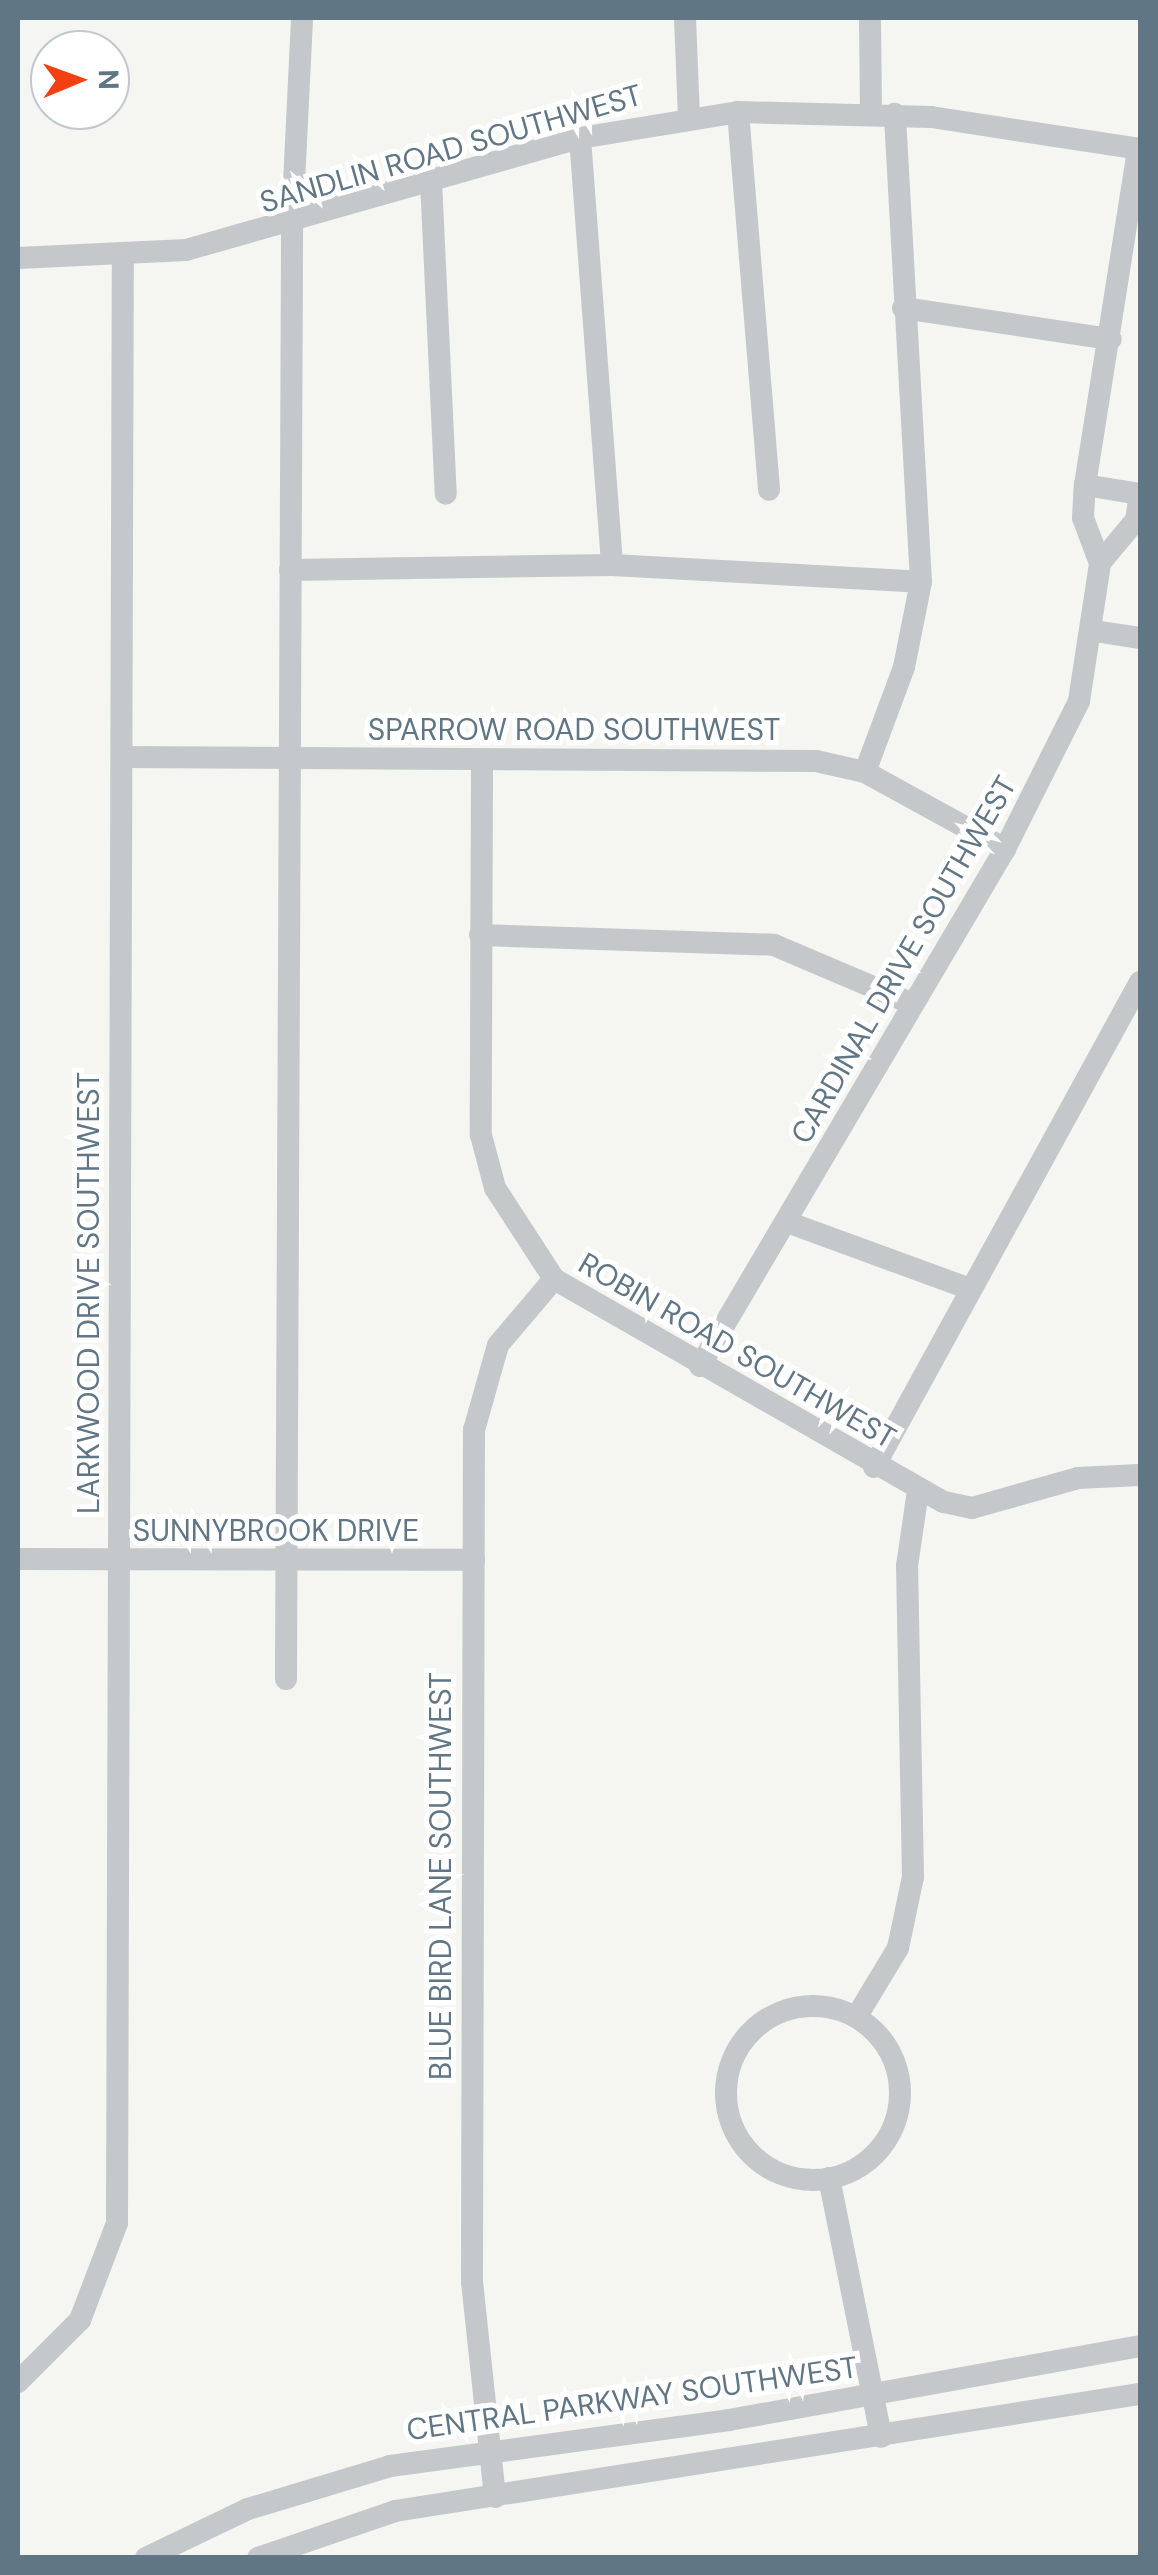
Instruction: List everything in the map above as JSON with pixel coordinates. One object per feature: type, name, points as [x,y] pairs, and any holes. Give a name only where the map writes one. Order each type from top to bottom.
[{"type":"street","points":[[286,1679],[292,224],[302,18]]},
{"type":"street","points":[[684,18],[689,116]]},
{"type":"street","points":[[870,18],[871,111]]},
{"type":"street","name":"SANDLIN ROAD SOUTHWEST","points":[[18,258],[123,258],[292,224],[580,138],[689,116],[871,111],[1139,149]]},
{"type":"street","points":[[738,112],[770,490]]},
{"type":"street","points":[[865,772],[904,667],[922,582],[903,308],[896,114]]},
{"type":"street","points":[[580,138],[612,566]]},
{"type":"street","name":"CARDINAL DRIVE SOUTHWEST","points":[[700,1366],[1004,849],[1079,701],[1095,631],[1100,563],[1083,518],[1085,485],[1139,149]]},
{"type":"street","points":[[431,180],[446,494]]},
{"type":"street","name":"LARKWOOD DRIVE SOUTHWEST","points":[[18,2382],[80,2320],[117,2222],[123,258]]},
{"type":"street","points":[[903,308],[1111,339]]},
{"type":"street","points":[[1085,485],[1139,508],[1100,563]]},
{"type":"street","points":[[290,570],[612,566],[922,582]]},
{"type":"street","points":[[1095,631],[1140,638]]},
{"type":"street","name":"SPARROW ROAD SOUTHWEST","points":[[123,757],[482,761],[715,757],[865,772],[1004,849]]},
{"type":"street","name":"ROBIN ROAD SOUTHWEST","points":[[482,761],[482,1134],[495,1188],[554,1279],[918,1492],[972,1508],[1078,1478],[1140,1475]]},
{"type":"street","points":[[480,936],[774,945],[913,1004]]},
{"type":"street","points":[[874,1467],[1140,982]]},
{"type":"street","points":[[787,1222],[970,1289]]},
{"type":"street","name":"BLUE BIRD LANE SOUTHWEST","points":[[495,2497],[472,2282],[474,1560],[484,1373],[554,1279]]},
{"type":"street","points":[[857,2016],[898,1948],[913,1877],[907,1566],[918,1492]]},
{"type":"street","name":"SUNNYBROOK DRIVE","points":[[18,1559],[474,1560]]},
{"type":"street","points":[[828,2006],[857,2016],[893,2056],[899,2109],[874,2156],[829,2178],[767,2168],[729,2122],[725,2091],[730,2061],[769,2016],[828,2006]]},
{"type":"street","points":[[829,2178],[882,2437]]},
{"type":"street","name":"CENTRAL PARKWAY SOUTHWEST","points":[[146,2558],[310,2488],[489,2450],[873,2394],[1140,2346]]},
{"type":"street","points":[[258,2558],[394,2511],[1140,2394]]}]
